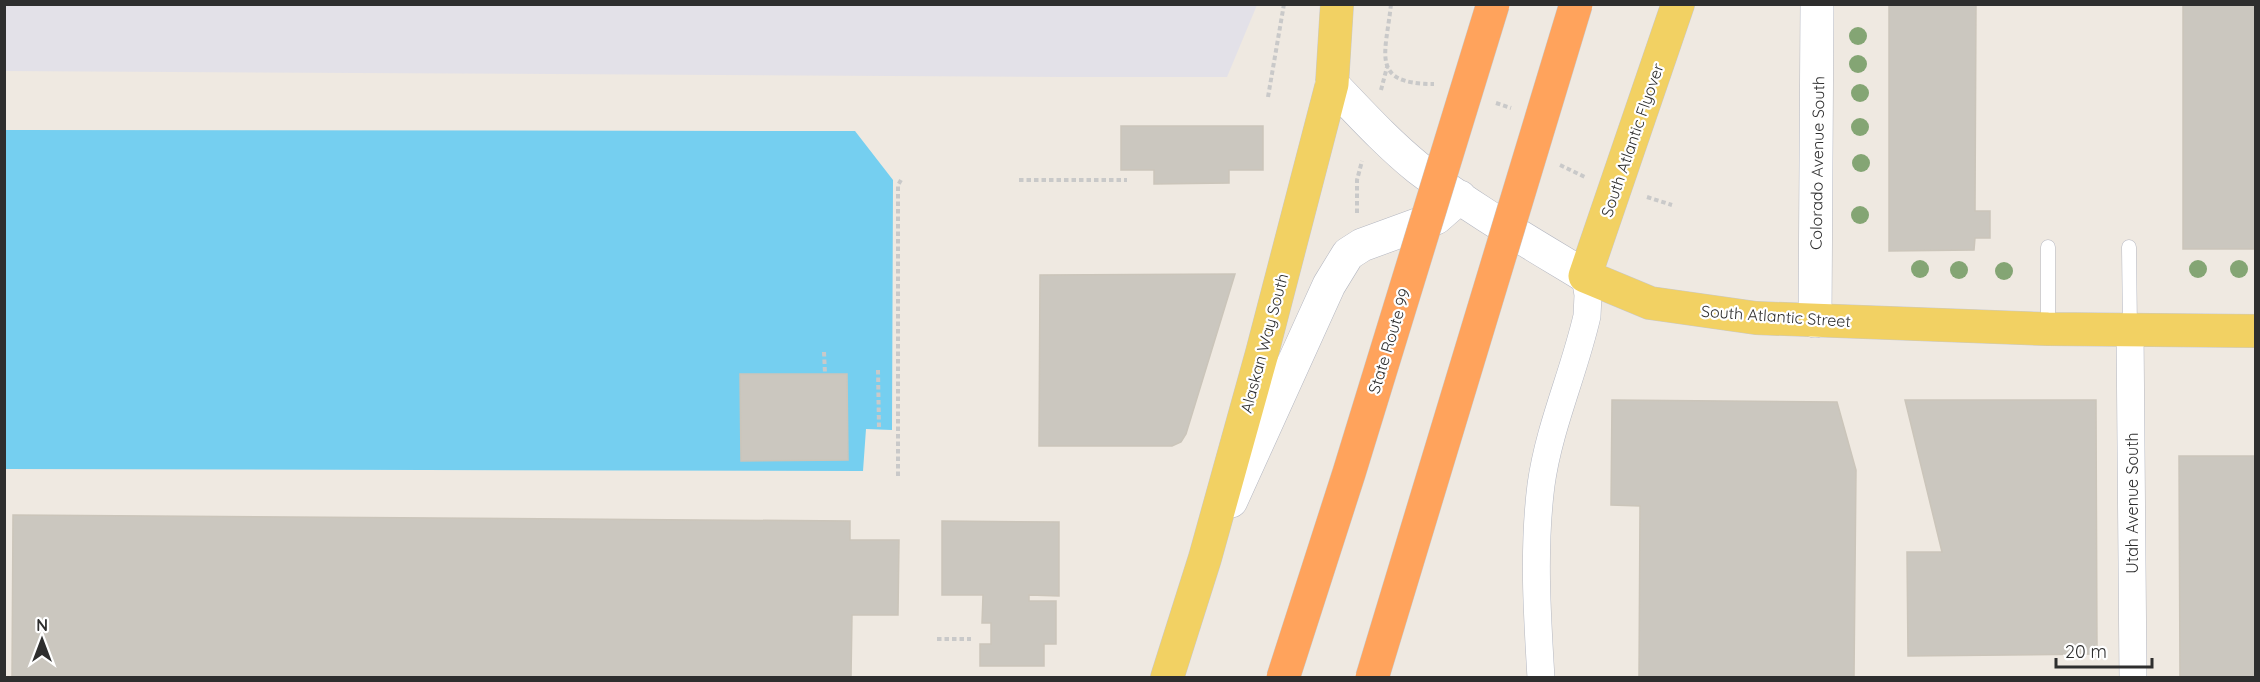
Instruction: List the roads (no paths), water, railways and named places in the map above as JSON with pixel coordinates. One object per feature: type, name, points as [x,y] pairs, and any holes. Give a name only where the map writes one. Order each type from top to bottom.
[{"type":"highway","name":"State Route 99","points":[[1283,678],[1349,473],[1493,4]]},
{"type":"highway","points":[[1372,678],[1576,4]]},
{"type":"main road","name":"Alaskan Way South","points":[[1167,678],[1205,558],[1262,353],[1332,84],[1336,4]]},
{"type":"main road","name":"South Atlantic Flyover","points":[[1585,276],[1678,4]]},
{"type":"main road","name":"Colorado Avenue South","points":[[1815,321],[1817,4]]},
{"type":"main road","name":"South Atlantic Street","points":[[1332,84],[1418,168],[1585,276],[1650,303],[1756,318],[1815,321],[2048,329],[2256,331]]},
{"type":"main road","points":[[1205,558],[1329,285],[1348,254],[1362,245],[1436,218],[1460,196]]},
{"type":"street","points":[[1541,678],[1535,576],[1541,484],[1550,440],[1587,316],[1588,295],[1585,276]]},
{"type":"street","name":"Utah Avenue South","points":[[2130,329],[2133,678]]},
{"type":"lane","points":[[2048,247],[2048,329]]},
{"type":"lane","points":[[2129,247],[2130,329]]},
{"type":"water","points":[[5,130],[855,131],[893,180],[892,430],[866,429],[863,471],[5,469]]}]
